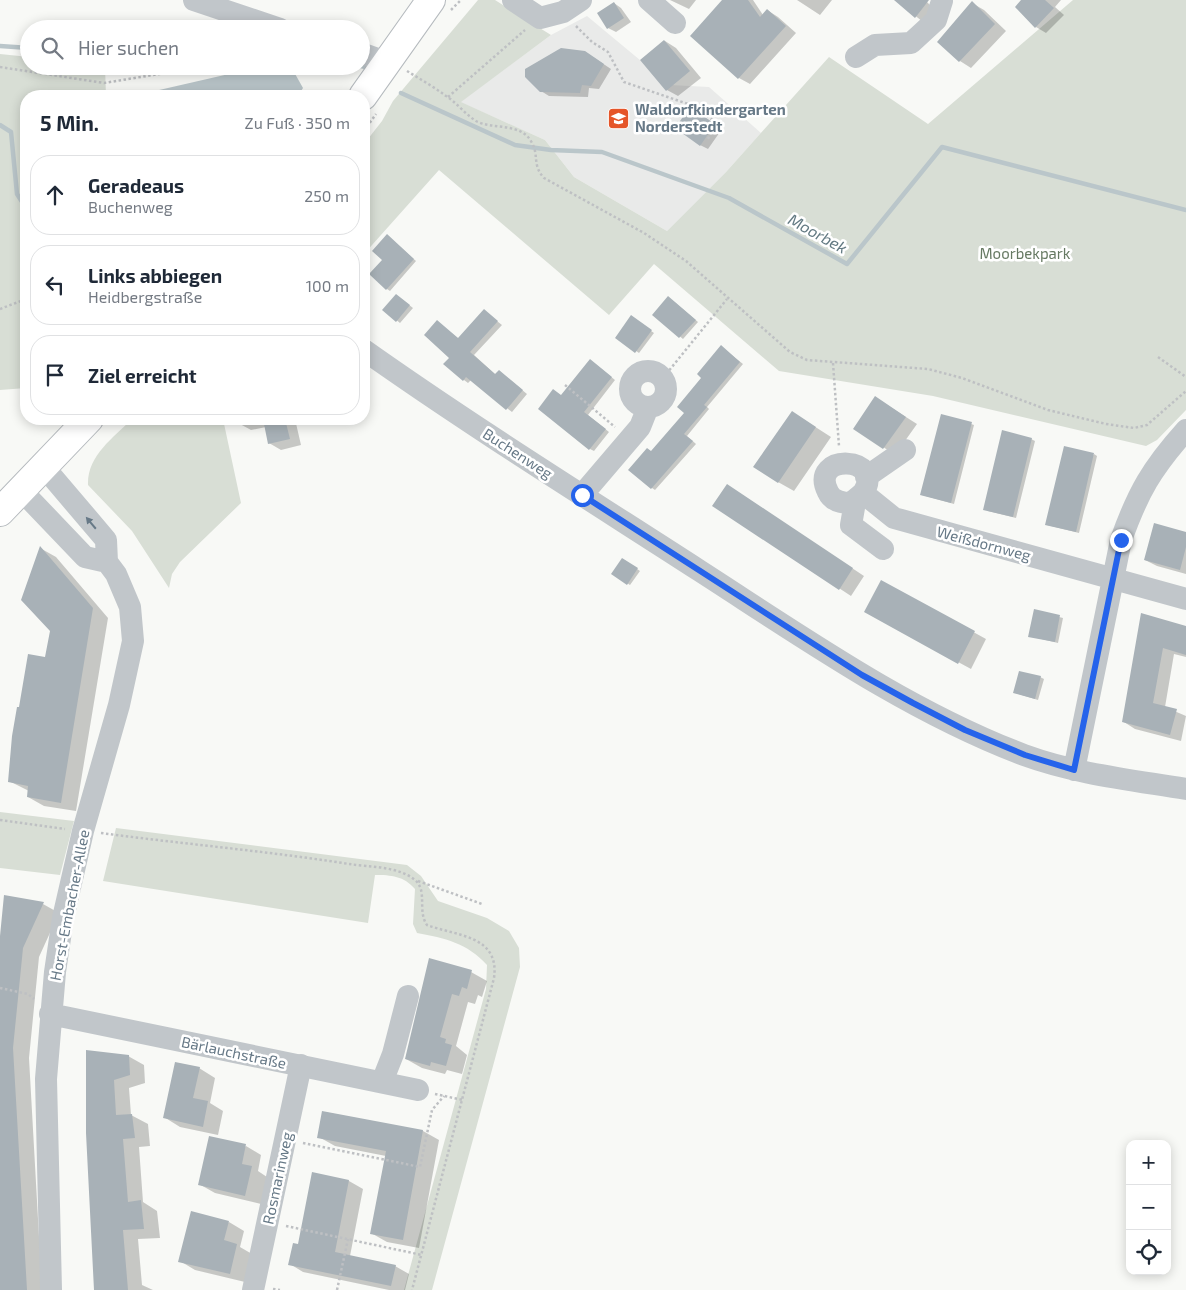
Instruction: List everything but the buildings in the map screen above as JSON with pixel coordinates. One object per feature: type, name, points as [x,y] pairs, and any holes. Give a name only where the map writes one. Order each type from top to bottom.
[{"type":"main road","points":[[370,90],[397,66],[431,0]]},
{"type":"main road","points":[[0,512],[83,425]]},
{"type":"street","points":[[194,0],[253,20]]},
{"type":"street","points":[[512,0],[540,18],[572,6]]},
{"type":"street","points":[[648,0],[674,23]]},
{"type":"street","points":[[856,57],[875,45],[910,43],[936,20],[942,0]]},
{"type":"street","points":[[370,56],[397,66]]},
{"type":"street","name":"Buchenweg","points":[[370,354],[582,495],[854,670],[913,703],[965,730],[1008,748],[1074,770],[1186,789]]},
{"type":"street","points":[[647,370],[656,372],[663,378],[666,386],[666,394],[661,402],[648,407],[637,403],[631,396],[630,388],[632,379],[639,373],[647,370]]},
{"type":"street","points":[[582,495],[640,427],[648,407]]},
{"type":"street","points":[[1074,770],[1121,540],[1132,508],[1147,478],[1186,430]]},
{"type":"street","points":[[883,549],[851,524],[861,491],[904,450]]},
{"type":"street","name":"Weißdornweg","points":[[861,491],[844,503],[836,501],[827,491],[827,476],[833,466],[840,463],[852,463],[858,466],[861,491],[894,518],[1186,599]]},
{"type":"street","name":"Horst-Embacher-Allee","points":[[44,467],[106,540],[107,562],[116,574],[125,592],[132,624],[133,641],[119,705],[83,831],[64,918],[50,1014],[46,1112],[51,1290]]},
{"type":"street","points":[[21,490],[85,557],[107,562]]},
{"type":"street","points":[[382,1082],[393,1054],[408,996]]},
{"type":"street","name":"Bärlauchstraße","points":[[50,1014],[418,1090]]},
{"type":"street","name":"Rosmarinweg","points":[[253,1290],[300,1065]]},
{"type":"path","points":[[572,6],[592,42],[608,52],[624,82],[688,104],[718,123],[707,140]]},
{"type":"path","points":[[448,97],[540,18]]},
{"type":"path","points":[[397,66],[448,97],[477,121],[511,128],[522,133],[532,143],[535,161],[539,172],[544,178],[644,233],[686,261],[790,352],[807,360],[928,369],[962,378],[1048,410],[1106,424],[1134,428],[1147,425],[1186,391]]},
{"type":"path","points":[[0,67],[20,70]]},
{"type":"path","points":[[52,75],[104,83],[153,75]]},
{"type":"path","points":[[663,378],[728,299]]},
{"type":"path","points":[[0,309],[20,301]]},
{"type":"path","points":[[1158,357],[1186,376]]},
{"type":"path","points":[[833,363],[840,463]]},
{"type":"path","points":[[565,385],[630,439]]},
{"type":"path","points":[[0,820],[309,858],[401,872],[417,881],[482,904]]},
{"type":"path","points":[[412,1290],[494,978],[495,960],[490,952],[473,939],[457,932],[428,925],[422,918],[421,890],[417,881]]},
{"type":"path","points":[[0,988],[28,994],[50,1014]]},
{"type":"path","points":[[418,1090],[463,1100]]},
{"type":"path","points":[[285,1139],[420,1167],[432,1110],[444,1096]]},
{"type":"path","points":[[267,1222],[422,1255]]},
{"type":"path","points":[[337,1290],[348,1239]]},
{"type":"shaded area","name":"Waldorfkindergarten Norderstedt","points":[[587,16],[670,85],[709,87],[761,133],[726,172],[667,231],[574,177],[545,140],[460,102],[551,35]]},
{"type":"shaded area","points":[[225,75],[296,75],[303,88],[302,90],[159,90]]},
{"type":"green space","name":"Moorbekpark","points":[[478,0],[495,0],[551,35],[461,102],[545,140],[574,177],[667,231],[726,172],[829,57],[928,124],[1073,0],[1186,0],[1186,410],[1157,440],[1146,446],[933,396],[779,371],[654,264],[609,315],[439,170],[370,247],[370,136],[382,121],[393,101]]},
{"type":"green space","points":[[0,54],[20,56],[20,75],[105,75],[106,90],[20,90],[20,388],[0,390]]},
{"type":"green space","points":[[126,425],[224,425],[241,503],[180,562],[172,574],[169,588],[132,531],[88,485],[89,475],[96,456]]},
{"type":"green space","points":[[0,812],[74,821],[60,875],[0,868]]},
{"type":"green space","points":[[116,828],[407,865],[421,876],[438,901],[487,918],[509,931],[519,948],[520,967],[432,1290],[404,1290],[486,989],[487,965],[472,951],[455,943],[417,933],[413,924],[415,889],[406,881],[392,876],[375,875],[368,923],[103,881]]},
{"type":"waterway","name":"Moorbek","points":[[0,46],[20,47]]},
{"type":"waterway","name":"Moorbek","points":[[401,93],[515,145],[551,150],[602,152],[729,198],[847,264],[942,147],[1186,210]]},
{"type":"waterway","points":[[0,125],[11,132],[17,194],[20,199]]},
{"type":"place","name":"Waldorfkindergarten Norderstedt","points":[[619,118]]},
{"type":"route","points":[[582,495],[862,675],[965,730],[1025,755],[1074,770],[1121,540]]}]
